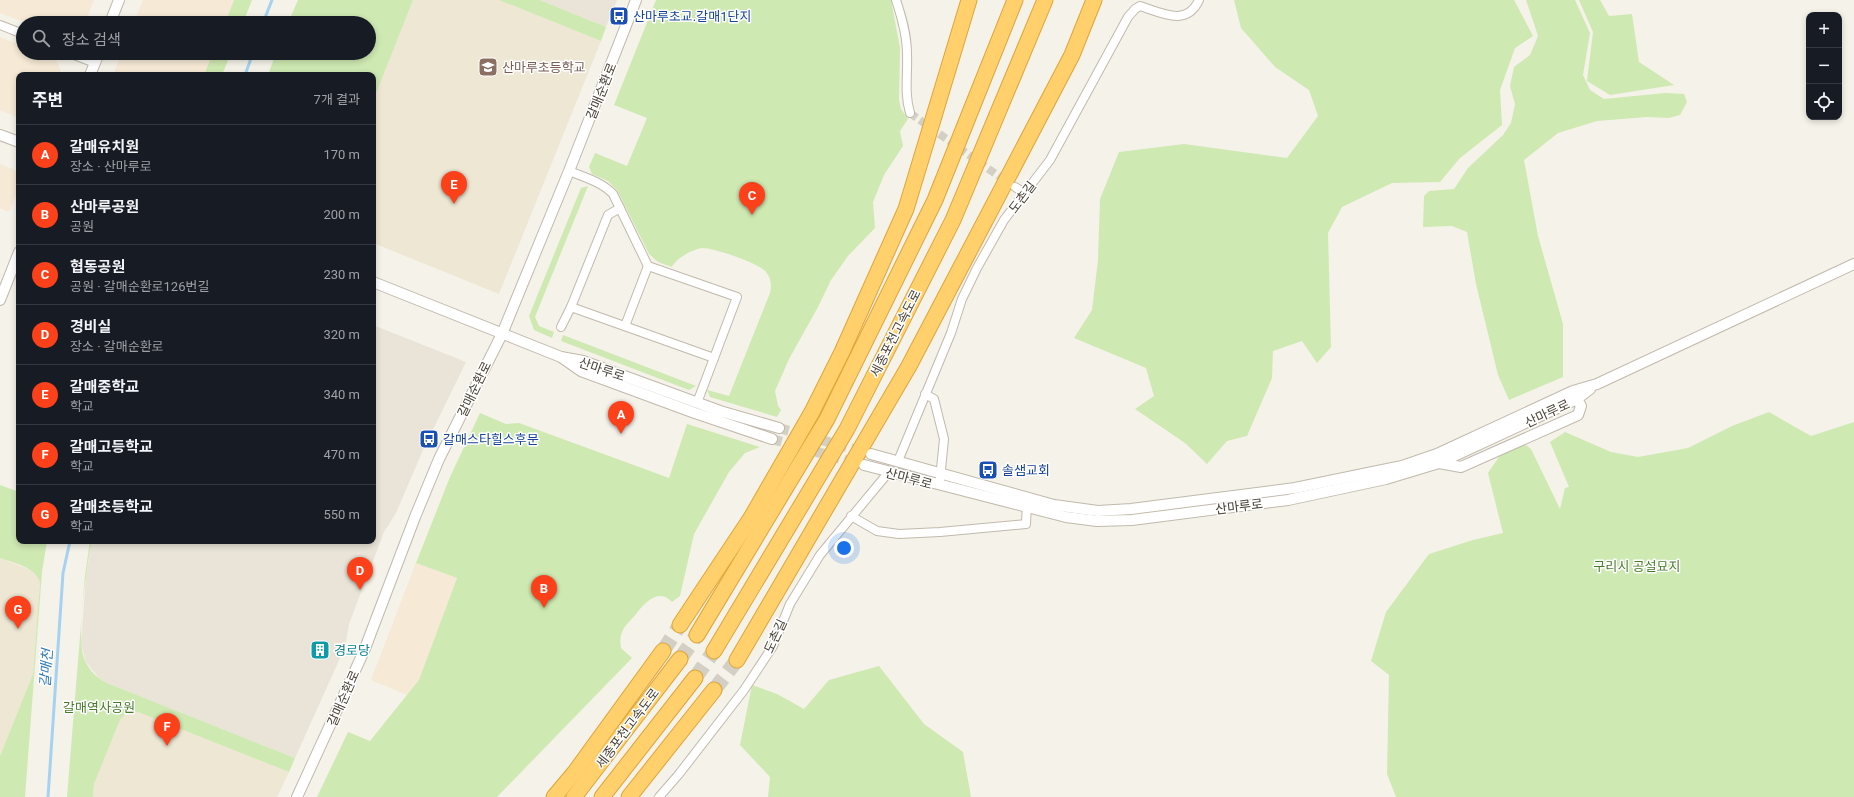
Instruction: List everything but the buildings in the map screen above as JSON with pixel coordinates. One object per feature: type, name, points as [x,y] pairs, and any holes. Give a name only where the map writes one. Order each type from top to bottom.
[{"type":"highway","points":[[680,625],[751,518],[812,412],[846,345],[906,209],[969,0]]},
{"type":"highway","name":"세종포천고속도로","points":[[697,635],[827,419],[935,200],[1015,0]]},
{"type":"highway","name":"세종포천고속도로","points":[[714,651],[847,429],[953,220],[1045,0]]},
{"type":"highway","points":[[737,660],[909,366],[1072,55],[1094,0]]},
{"type":"highway","points":[[554,797],[575,772],[663,651]]},
{"type":"highway","name":"세종포천고속도로","points":[[574,797],[680,659]]},
{"type":"highway","name":"세종포천고속도로","points":[[602,797],[695,678]]},
{"type":"highway","points":[[629,797],[714,690]]},
{"type":"street","points":[[113,16],[120,0]]},
{"type":"street","name":"갈매순환로","points":[[297,797],[364,651],[415,517],[439,459],[502,334],[569,171],[636,0]]},
{"type":"street","points":[[896,0],[905,31],[907,54],[906,99],[910,113]]},
{"type":"street","name":"도촌길","points":[[898,461],[951,333],[962,299],[977,268],[1004,220],[1050,160],[1120,31],[1135,9],[1140,6],[1178,17],[1189,13],[1199,0]]},
{"type":"street","points":[[0,25],[16,31]]},
{"type":"street","points":[[86,60],[94,63]]},
{"type":"street","points":[[91,72],[95,60]]},
{"type":"street","points":[[0,135],[16,141]]},
{"type":"street","points":[[569,171],[608,188],[614,194],[648,266],[737,297],[698,403]]},
{"type":"street","points":[[1015,187],[1025,193]]},
{"type":"street","points":[[561,327],[571,307],[608,216],[620,208]]},
{"type":"street","points":[[0,300],[16,260]]},
{"type":"street","name":"산마루로","points":[[864,465],[888,473],[1026,508],[1066,517],[1097,521],[1132,520],[1288,500],[1386,479],[1439,463],[1597,384],[1854,264]]},
{"type":"street","points":[[625,326],[648,266]]},
{"type":"street","name":"산마루로","points":[[376,283],[561,357],[583,361],[720,412],[779,428]]},
{"type":"street","points":[[571,307],[714,358]]},
{"type":"street","name":"산마루로","points":[[561,357],[580,371],[772,439]]},
{"type":"street","points":[[925,394],[934,399],[944,439],[941,475],[938,485]]},
{"type":"street","points":[[1439,463],[1461,467],[1540,434],[1578,415],[1581,406],[1575,395]]},
{"type":"street","name":"산마루로","points":[[871,454],[941,475],[1054,505],[1098,511],[1131,509],[1295,488],[1402,466],[1437,454],[1575,395]]},
{"type":"street","name":"도촌길","points":[[659,797],[679,774],[744,690],[773,646],[793,598],[820,555],[888,473]]},
{"type":"street","points":[[851,516],[877,531],[899,534],[940,532],[1026,524],[1027,497]]},
{"type":"shaded area","points":[[0,0],[94,0],[88,16],[16,16],[16,19],[0,13]]},
{"type":"shaded area","points":[[143,0],[234,0],[228,16],[137,16]]},
{"type":"shaded area","points":[[413,0],[499,0],[601,41],[499,294],[376,244],[376,92]]},
{"type":"shaded area","points":[[540,0],[617,0],[606,27]]},
{"type":"shaded area","points":[[0,37],[16,43],[16,60],[56,60],[60,72],[16,72],[16,117],[0,110]]},
{"type":"shaded area","points":[[119,60],[210,60],[205,72],[114,72]]},
{"type":"shaded area","points":[[0,164],[15,170],[16,195],[9,212],[0,208]]},
{"type":"shaded area","points":[[376,326],[466,362],[423,450],[396,513],[384,532],[349,624],[345,647],[295,758],[107,683],[99,678],[86,662],[81,644],[86,576],[91,544],[376,544]]},
{"type":"shaded area","points":[[0,558],[33,571],[38,576],[40,583],[33,674],[0,756]]},
{"type":"shaded area","points":[[416,563],[457,578],[419,681],[407,695],[371,680]]},
{"type":"shaded area","points":[[131,711],[138,712],[289,772],[277,797],[93,797],[94,784],[120,720],[124,715]]},
{"type":"green space","points":[[234,0],[252,0],[246,16],[228,16]]},
{"type":"green space","points":[[298,0],[413,0],[376,93],[376,72],[269,72],[273,60],[376,60],[376,16],[291,16]]},
{"type":"green space","points":[[499,0],[540,0],[606,27],[601,41]]},
{"type":"green space","points":[[656,0],[891,0],[900,48],[899,100],[901,109],[908,119],[900,131],[903,146],[884,175],[873,202],[875,228],[848,256],[831,280],[789,359],[775,391],[778,406],[781,410],[777,417],[710,397],[707,390],[729,396],[770,293],[771,282],[766,272],[755,264],[716,250],[702,248],[685,255],[672,267],[658,262],[649,254],[617,190],[608,181],[592,174],[589,167],[595,153],[627,166],[647,118],[614,105]]},
{"type":"green space","points":[[1234,0],[1514,0],[1533,36],[1515,48],[1500,90],[1502,125],[1460,158],[1440,182],[1392,183],[1342,207],[1328,233],[1331,347],[1317,363],[1302,341],[1273,351],[1272,378],[1247,436],[1227,441],[1207,464],[1185,443],[1135,409],[1154,396],[1146,368],[1074,338],[1092,310],[1098,260],[1100,199],[1119,152],[1184,144],[1287,158],[1318,116],[1309,90],[1275,67],[1241,28]]},
{"type":"green space","points":[[1526,0],[1575,0],[1590,33],[1583,75],[1590,90],[1604,99],[1665,93],[1684,94],[1687,102],[1680,115],[1669,118],[1647,117],[1597,121],[1558,133],[1524,160],[1538,236],[1563,324],[1563,377],[1509,400],[1498,375],[1476,284],[1467,232],[1452,226],[1423,227],[1424,196],[1429,191],[1454,189],[1468,168],[1503,135],[1511,123],[1515,104],[1510,86],[1514,67],[1530,55],[1538,36]]},
{"type":"green space","points":[[1579,0],[1600,0],[1609,16],[1632,14],[1639,62],[1674,85],[1610,95],[1587,81],[1593,32]]},
{"type":"green space","points":[[210,60],[228,60],[223,72],[205,72]]},
{"type":"green space","points":[[588,186],[535,317],[539,326],[554,332],[552,338],[534,330],[529,316],[581,188]]},
{"type":"green space","points":[[563,335],[696,386],[689,390],[561,341]]},
{"type":"green space","name":"구리시 공설묘지","points":[[1769,412],[1811,436],[1854,422],[1854,797],[1396,797],[1387,774],[1389,675],[1371,661],[1386,612],[1429,554],[1473,540],[1503,533],[1488,473],[1501,454],[1526,445],[1531,449],[1560,509],[1565,488],[1569,487],[1550,442],[1565,432],[1611,452],[1638,457],[1688,448],[1732,426]]},
{"type":"green space","points":[[480,413],[506,424],[519,423],[669,478],[687,424],[760,447],[745,453],[729,472],[694,534],[680,596],[672,602],[662,596],[657,597],[647,602],[643,606],[625,627],[621,636],[621,648],[632,658],[497,797],[317,797],[348,732],[370,741],[419,680],[457,578],[416,563],[450,477]]},
{"type":"green space","name":"갈매역사공원","points":[[0,485],[16,491],[16,544],[47,544],[42,572],[25,797],[0,797],[0,756],[33,674],[40,583],[38,578],[29,569],[0,558]]},
{"type":"green space","name":"갈매역사공원","points":[[90,544],[92,544],[85,581],[81,645],[83,655],[92,672],[107,683],[295,758],[289,772],[133,711],[126,714],[120,720],[94,784],[93,797],[67,797],[85,575]]},
{"type":"green space","points":[[879,666],[924,724],[963,752],[971,797],[768,797],[770,777],[740,745],[752,685],[777,694],[804,709],[829,680]]},
{"type":"waterway","name":"갈매천","points":[[266,16],[272,0]]},
{"type":"waterway","name":"갈매천","points":[[246,72],[250,60]]},
{"type":"waterway","name":"갈매천","points":[[48,797],[63,573],[69,544]]},
{"type":"tunnel","points":[[910,113],[1007,182]]},
{"type":"tunnel","points":[[779,428],[864,452]]},
{"type":"tunnel","points":[[772,439],[859,464]]},
{"type":"tunnel","points":[[663,651],[680,625]]},
{"type":"tunnel","points":[[680,659],[697,635]]},
{"type":"tunnel","points":[[695,678],[714,651]]},
{"type":"tunnel","points":[[714,690],[737,660]]},
{"type":"place","name":"산마루초교.갈매1단지","points":[[619,16]]},
{"type":"place","name":"산마루초등학교","points":[[488,67]]},
{"type":"place","name":"갈매중학교","points":[[454,204]]},
{"type":"place","name":"협동공원","points":[[752,215]]},
{"type":"place","name":"갈매유치원","points":[[621,434]]},
{"type":"place","name":"갈매스타힐스후문","points":[[429,439]]},
{"type":"place","name":"솔샘교회","points":[[988,470]]},
{"type":"place","name":"경비실","points":[[360,590]]},
{"type":"place","name":"산마루공원","points":[[544,608]]},
{"type":"place","name":"갈매초등학교","points":[[18,629]]},
{"type":"place","name":"경로당","points":[[320,650]]},
{"type":"place","name":"갈매고등학교","points":[[167,746]]}]
